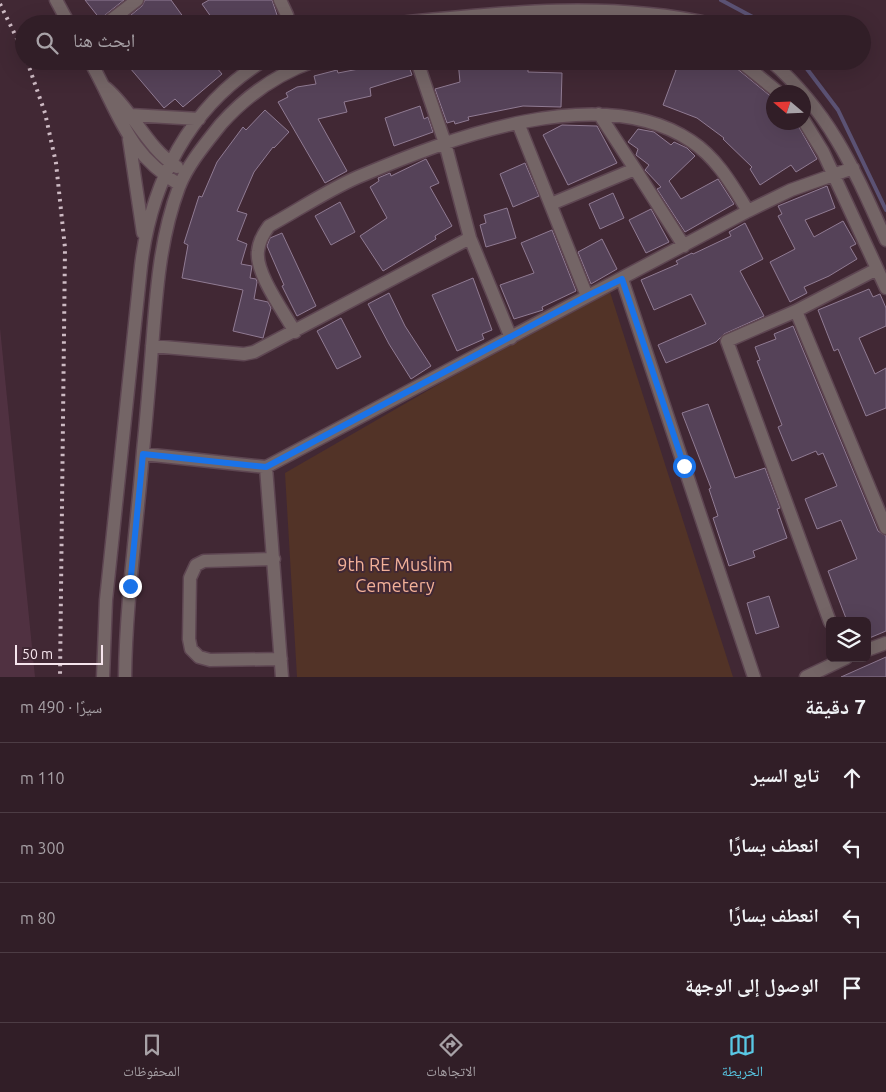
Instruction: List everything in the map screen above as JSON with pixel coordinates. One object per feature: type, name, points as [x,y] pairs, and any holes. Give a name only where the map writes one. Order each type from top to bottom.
[{"type":"street","points":[[56,0],[64,15]]},
{"type":"street","points":[[118,15],[137,0]]},
{"type":"street","points":[[280,0],[286,15]]},
{"type":"street","points":[[470,15],[552,4],[608,1],[662,8],[683,15]]},
{"type":"street","points":[[95,70],[129,137],[147,162],[163,176],[180,186]]},
{"type":"street","points":[[103,677],[106,600],[144,239],[152,206],[170,162],[199,119],[230,87],[252,70]]},
{"type":"street","points":[[125,677],[133,545],[143,454],[160,254],[164,232],[186,173],[210,138],[255,91],[292,70]]},
{"type":"street","points":[[421,70],[445,143],[470,238],[511,338]]},
{"type":"street","points":[[751,70],[769,85]]},
{"type":"street","points":[[780,70],[813,102],[826,120],[852,168],[886,240]]},
{"type":"street","points":[[104,86],[131,115],[148,140],[170,162],[186,173]]},
{"type":"street","points":[[296,332],[258,265],[257,252],[260,239],[269,226],[357,178],[445,143],[518,123],[599,114],[621,115],[671,128],[692,141],[723,170],[748,210]]},
{"type":"street","points":[[599,114],[684,246]]},
{"type":"street","points":[[131,115],[199,119]]},
{"type":"street","points":[[518,123],[552,204],[587,296]]},
{"type":"street","points":[[810,130],[823,152],[886,288]]},
{"type":"street","points":[[129,137],[137,203],[144,239]]},
{"type":"street","points":[[143,454],[266,467],[684,246],[748,210],[791,190],[852,168]]},
{"type":"street","points":[[552,204],[635,169]]},
{"type":"street","points":[[152,346],[244,354],[264,348],[470,238]]},
{"type":"street","points":[[828,617],[727,341],[796,312],[877,269]]},
{"type":"street","points":[[622,279],[754,677]]},
{"type":"street","points":[[796,312],[886,528]]},
{"type":"street","points":[[266,467],[282,677]]},
{"type":"street","points":[[274,559],[204,561],[196,565],[190,578],[189,639],[191,649],[210,660],[281,659]]},
{"type":"street","points":[[871,649],[886,643]]},
{"type":"street","points":[[806,677],[838,662]]},
{"type":"shaded area","points":[[0,328],[35,677],[0,677]]},
{"type":"green space","name":"9th RE Muslim Cemetery","points":[[610,292],[733,677],[297,677],[285,473],[446,380]]},
{"type":"building","points":[[85,0],[124,0],[105,15],[97,15]]},
{"type":"building","points":[[145,0],[171,0],[182,15],[131,15],[142,6]]},
{"type":"building","points":[[209,0],[272,0],[277,15],[210,15],[202,4]]},
{"type":"building","points":[[132,70],[219,70],[222,74],[183,107],[175,99],[164,108]]},
{"type":"building","points":[[337,70],[338,73],[353,70],[410,70],[412,75],[370,88],[371,96],[344,102],[347,112],[318,119],[347,171],[325,183],[278,102],[288,97],[286,93],[297,87],[316,84],[314,76]]},
{"type":"building","points":[[459,70],[528,70],[528,72],[562,73],[561,107],[523,106],[468,117],[469,120],[455,124],[454,121],[447,123],[435,89],[460,82]]},
{"type":"building","points":[[676,70],[739,70],[766,92],[766,130],[801,130],[817,159],[796,172],[791,165],[760,185],[750,169],[752,167],[724,138],[697,118],[663,105]]},
{"type":"building","points":[[420,106],[424,119],[428,117],[433,132],[394,146],[385,118]]},
{"type":"building","points":[[265,110],[289,132],[273,147],[254,172],[237,211],[247,214],[237,240],[247,244],[241,264],[252,266],[250,278],[256,279],[257,282],[254,299],[268,302],[271,308],[263,338],[233,331],[243,290],[182,278],[188,245],[184,243],[199,196],[202,197],[217,162],[243,127],[246,130]]},
{"type":"building","points":[[562,125],[597,126],[617,163],[568,185],[543,135]]},
{"type":"building","points":[[638,129],[654,132],[671,145],[674,142],[687,148],[695,156],[669,181],[681,199],[718,179],[734,204],[685,232],[657,189],[661,187],[645,170],[649,165],[636,155],[638,149],[628,142]]},
{"type":"building","points":[[426,159],[439,183],[430,187],[452,226],[435,236],[436,239],[383,271],[360,236],[387,218],[370,187],[379,181],[378,178],[390,173],[391,176]]},
{"type":"building","points":[[525,163],[539,196],[513,207],[500,174]]},
{"type":"building","points":[[827,186],[835,208],[805,220],[814,237],[843,221],[856,244],[850,247],[857,259],[829,276],[804,287],[807,293],[790,302],[770,262],[795,249],[778,216],[782,214],[778,206]]},
{"type":"building","points":[[613,193],[624,218],[600,229],[589,204]]},
{"type":"building","points":[[340,202],[355,232],[331,245],[315,216]]},
{"type":"building","points":[[507,208],[516,238],[486,247],[480,225],[486,223],[484,215]]},
{"type":"building","points":[[651,209],[669,242],[646,253],[629,220]]},
{"type":"building","points":[[745,223],[763,259],[740,271],[764,316],[724,334],[716,342],[666,363],[658,345],[706,324],[691,294],[654,310],[641,280],[678,264],[676,261],[731,236],[729,232]]},
{"type":"building","points":[[552,230],[576,291],[542,307],[543,310],[514,319],[500,285],[534,273],[521,243]]},
{"type":"building","points":[[282,233],[316,306],[297,316],[282,286],[284,285],[267,246],[270,238]]},
{"type":"building","points":[[602,239],[617,269],[591,284],[578,252]]},
{"type":"building","points":[[473,278],[492,330],[482,334],[484,339],[457,351],[432,295]]},
{"type":"building","points":[[869,289],[873,297],[880,294],[886,308],[886,326],[859,338],[875,374],[886,368],[886,408],[866,416],[838,349],[834,351],[818,310]]},
{"type":"building","points":[[389,293],[405,326],[431,366],[411,379],[389,344],[368,304]]},
{"type":"building","points":[[341,318],[361,357],[337,369],[317,331]]},
{"type":"building","points":[[793,326],[878,531],[886,536],[886,631],[871,637],[871,617],[845,617],[828,571],[857,559],[841,520],[817,529],[805,499],[837,486],[823,453],[818,455],[816,451],[792,461],[778,427],[782,425],[757,361],[760,360],[755,347],[776,339],[774,334]]},
{"type":"building","points":[[708,404],[735,478],[765,468],[780,508],[777,509],[787,538],[753,551],[755,557],[729,566],[713,518],[718,516],[709,489],[711,488],[682,413]]},
{"type":"building","points":[[769,596],[779,627],[756,634],[747,603]]},
{"type":"building","points":[[886,657],[886,677],[841,677]]},
{"type":"waterway","points":[[721,0],[749,15]]},
{"type":"waterway","points":[[808,70],[838,110],[886,210]]},
{"type":"railway","points":[[0,4],[15,35]]},
{"type":"railway","points":[[30,70],[45,113],[56,163],[65,248],[60,677]]},
{"type":"route","points":[[130,586],[143,454],[266,467],[622,279],[684,466]]}]
